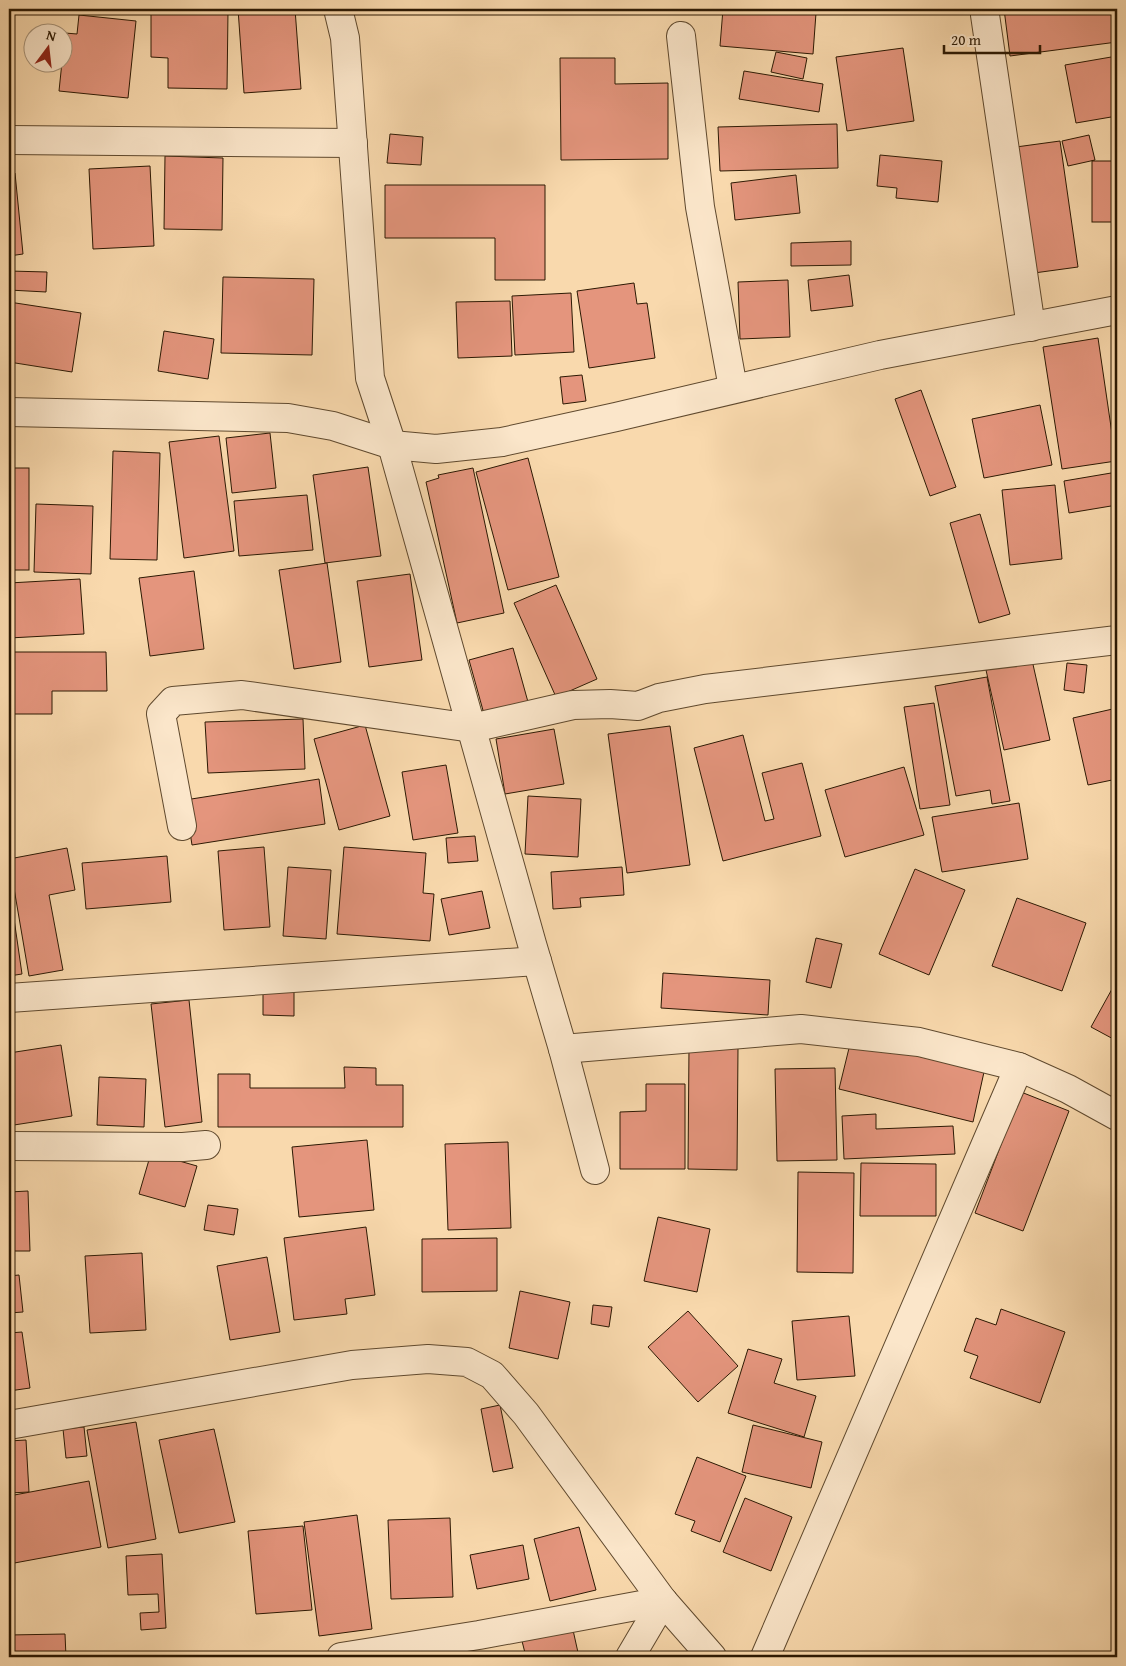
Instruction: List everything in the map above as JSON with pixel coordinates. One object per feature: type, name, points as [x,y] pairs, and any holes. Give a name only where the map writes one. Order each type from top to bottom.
[{"type":"street","points":[[338,9],[345,38],[370,378],[392,445],[537,961],[564,1049],[595,1170]]},
{"type":"street","points":[[985,15],[1031,326]]},
{"type":"street","points":[[681,36],[700,207],[733,388]]},
{"type":"street","points":[[9,140],[353,143]]},
{"type":"street","points":[[9,412],[288,418],[333,426],[392,445],[436,449],[502,442],[880,355],[1117,310]]},
{"type":"street","points":[[182,826],[161,714],[173,701],[242,695],[472,728],[573,705],[610,704],[638,706],[659,698],[705,689],[1117,640]]},
{"type":"street","points":[[9,998],[537,961]]},
{"type":"street","points":[[564,1049],[801,1029],[919,1042],[1019,1067],[1068,1089],[1117,1116]]},
{"type":"street","points":[[766,1657],[1019,1067]]},
{"type":"street","points":[[9,1146],[183,1147],[206,1144]]},
{"type":"street","points":[[9,1425],[352,1364],[428,1359],[467,1362],[492,1375],[526,1414],[663,1601],[712,1657]]},
{"type":"street","points":[[341,1657],[479,1635],[663,1601]]},
{"type":"street","points":[[630,1657],[663,1601]]},
{"type":"building","points":[[151,9],[228,11],[227,89],[168,88],[168,58],[151,57]]},
{"type":"building","points":[[238,9],[295,9],[301,89],[244,93]]},
{"type":"building","points":[[723,9],[816,13],[813,54],[720,46]]},
{"type":"building","points":[[1004,9],[1117,9],[1117,42],[1010,56]]},
{"type":"building","points":[[79,15],[136,21],[128,98],[59,91],[61,72],[72,72],[72,34],[77,34]]},
{"type":"building","points":[[903,48],[914,121],[847,131],[836,57]]},
{"type":"building","points":[[776,52],[807,58],[803,79],[771,72]]},
{"type":"building","points":[[1117,56],[1117,116],[1076,123],[1065,65]]},
{"type":"building","points":[[560,58],[615,58],[615,84],[668,83],[668,159],[561,160]]},
{"type":"building","points":[[744,71],[823,84],[819,112],[739,99]]},
{"type":"building","points":[[837,124],[838,168],[720,171],[718,127]]},
{"type":"building","points":[[1112,130],[1117,130],[1117,152],[1112,152]]},
{"type":"building","points":[[390,134],[423,137],[421,165],[387,163]]},
{"type":"building","points":[[1089,135],[1095,160],[1068,166],[1062,141]]},
{"type":"building","points":[[1060,141],[1078,267],[1034,273],[1016,147]]},
{"type":"building","points":[[880,155],[942,161],[938,202],[896,198],[897,188],[877,186]]},
{"type":"building","points":[[165,156],[223,158],[222,230],[164,229]]},
{"type":"building","points":[[1092,161],[1117,161],[1117,222],[1092,222]]},
{"type":"building","points":[[150,166],[154,246],[93,249],[89,169]]},
{"type":"building","points":[[15,173],[23,254],[9,256],[9,174]]},
{"type":"building","points":[[796,175],[800,213],[735,220],[731,183]]},
{"type":"building","points":[[385,185],[545,185],[545,280],[495,280],[495,238],[385,238]]},
{"type":"building","points":[[851,241],[851,265],[791,266],[791,243]]},
{"type":"building","points":[[1113,248],[1117,248],[1117,273],[1116,273]]},
{"type":"building","points":[[9,271],[47,272],[46,292],[9,290]]},
{"type":"building","points":[[849,275],[853,306],[811,311],[808,280]]},
{"type":"building","points":[[223,277],[314,279],[312,355],[221,353]]},
{"type":"building","points":[[788,280],[790,337],[740,339],[738,282]]},
{"type":"building","points":[[634,283],[637,304],[647,303],[655,358],[589,368],[577,291]]},
{"type":"building","points":[[571,293],[574,352],[515,355],[512,296]]},
{"type":"building","points":[[510,301],[512,356],[458,358],[456,302]]},
{"type":"building","points":[[9,302],[81,313],[72,372],[9,362]]},
{"type":"building","points":[[164,331],[214,339],[208,379],[158,371]]},
{"type":"building","points":[[1098,338],[1116,461],[1062,469],[1043,347]]},
{"type":"building","points":[[582,375],[586,401],[563,404],[560,377]]},
{"type":"building","points":[[921,390],[956,487],[930,496],[895,399]]},
{"type":"building","points":[[1040,405],[1052,465],[984,478],[972,419]]},
{"type":"building","points":[[270,433],[276,488],[232,493],[226,438]]},
{"type":"building","points":[[219,436],[234,551],[184,558],[169,442]]},
{"type":"building","points":[[113,451],[160,453],[157,560],[110,559]]},
{"type":"building","points":[[528,458],[559,577],[508,590],[476,472]]},
{"type":"building","points":[[368,467],[381,556],[325,563],[313,475]]},
{"type":"building","points":[[9,468],[29,468],[29,570],[9,570]]},
{"type":"building","points":[[473,468],[504,613],[457,623],[426,482],[439,478],[438,475]]},
{"type":"building","points":[[1117,472],[1117,505],[1069,513],[1064,481]]},
{"type":"building","points":[[1055,485],[1062,559],[1010,565],[1002,490]]},
{"type":"building","points":[[307,495],[313,550],[239,556],[234,501]]},
{"type":"building","points":[[36,504],[93,506],[91,574],[34,572]]},
{"type":"building","points":[[980,514],[1010,614],[979,623],[950,523]]},
{"type":"building","points":[[327,563],[341,662],[294,669],[279,570]]},
{"type":"building","points":[[194,571],[204,649],[150,656],[139,578]]},
{"type":"building","points":[[410,574],[422,660],[369,667],[357,581]]},
{"type":"building","points":[[80,579],[84,634],[9,638],[9,583]]},
{"type":"building","points":[[556,585],[597,679],[556,697],[514,603]]},
{"type":"building","points":[[513,648],[528,702],[484,714],[469,660]]},
{"type":"building","points":[[9,652],[106,652],[107,691],[52,691],[52,714],[9,714]]},
{"type":"building","points":[[1032,660],[1050,740],[1004,750],[986,670]]},
{"type":"building","points":[[1067,663],[1087,665],[1084,693],[1064,690]]},
{"type":"building","points":[[987,677],[1010,801],[992,804],[990,790],[956,796],[935,686]]},
{"type":"building","points":[[934,703],[950,805],[920,809],[904,707]]},
{"type":"building","points":[[1117,708],[1117,779],[1088,785],[1073,718]]},
{"type":"building","points":[[303,719],[305,769],[208,773],[205,722]]},
{"type":"building","points":[[365,725],[390,816],[339,830],[314,739]]},
{"type":"building","points":[[670,726],[690,865],[627,873],[608,734]]},
{"type":"building","points":[[554,729],[564,784],[505,794],[496,739]]},
{"type":"building","points":[[743,735],[765,821],[774,819],[762,773],[802,763],[821,836],[723,861],[694,748]]},
{"type":"building","points":[[446,765],[458,833],[413,840],[402,772]]},
{"type":"building","points":[[904,767],[924,835],[845,857],[825,790]]},
{"type":"building","points":[[319,779],[325,824],[192,845],[185,800]]},
{"type":"building","points":[[528,796],[581,799],[578,857],[525,854]]},
{"type":"building","points":[[1019,803],[1028,859],[942,872],[932,817]]},
{"type":"building","points":[[475,836],[478,861],[448,863],[446,838]]},
{"type":"building","points":[[264,847],[270,927],[224,930],[218,851]]},
{"type":"building","points":[[344,847],[426,853],[423,893],[434,894],[430,941],[337,934]]},
{"type":"building","points":[[67,848],[75,890],[49,895],[63,970],[29,976],[9,859]]},
{"type":"building","points":[[167,856],[171,902],[86,909],[82,863]]},
{"type":"building","points":[[288,867],[331,870],[326,939],[283,936]]},
{"type":"building","points":[[622,867],[624,895],[580,898],[581,907],[553,909],[551,872]]},
{"type":"building","points":[[915,869],[965,890],[929,975],[879,954]]},
{"type":"building","points":[[482,891],[490,928],[449,935],[441,899]]},
{"type":"building","points":[[1017,898],[1086,923],[1062,991],[992,966]]},
{"type":"building","points":[[9,905],[12,905],[22,974],[9,976]]},
{"type":"building","points":[[816,938],[842,944],[831,988],[806,982]]},
{"type":"building","points":[[663,973],[770,980],[768,1015],[661,1008]]},
{"type":"building","points":[[1117,980],[1117,1041],[1091,1027]]},
{"type":"building","points":[[263,991],[294,991],[294,1016],[263,1015]]},
{"type":"building","points":[[189,1000],[202,1122],[165,1127],[151,1004]]},
{"type":"building","points":[[851,1040],[984,1072],[973,1122],[839,1089]]},
{"type":"building","points":[[61,1045],[72,1116],[14,1125],[9,1093],[9,1053]]},
{"type":"building","points":[[689,1047],[738,1048],[737,1170],[688,1169]]},
{"type":"building","points":[[344,1067],[376,1068],[376,1085],[403,1085],[403,1127],[218,1127],[218,1074],[250,1074],[250,1088],[345,1088]]},
{"type":"building","points":[[835,1068],[837,1160],[777,1161],[775,1069]]},
{"type":"building","points":[[99,1077],[146,1079],[144,1127],[97,1125]]},
{"type":"building","points":[[646,1084],[685,1084],[685,1169],[620,1169],[620,1112],[646,1111]]},
{"type":"building","points":[[1021,1092],[1069,1111],[1023,1231],[975,1213]]},
{"type":"building","points":[[876,1114],[876,1129],[953,1126],[955,1154],[844,1159],[842,1116]]},
{"type":"building","points":[[367,1140],[374,1210],[299,1217],[292,1147]]},
{"type":"building","points":[[508,1142],[511,1228],[448,1230],[445,1144]]},
{"type":"building","points":[[151,1153],[197,1166],[185,1207],[139,1194]]},
{"type":"building","points":[[861,1163],[936,1164],[936,1216],[860,1216]]},
{"type":"building","points":[[798,1172],[854,1173],[853,1273],[797,1272]]},
{"type":"building","points":[[28,1191],[30,1251],[9,1251],[9,1192]]},
{"type":"building","points":[[208,1205],[238,1209],[234,1235],[204,1230]]},
{"type":"building","points":[[658,1217],[710,1229],[697,1292],[644,1281]]},
{"type":"building","points":[[366,1227],[375,1295],[345,1299],[347,1314],[294,1320],[284,1238]]},
{"type":"building","points":[[497,1238],[497,1291],[422,1292],[422,1239]]},
{"type":"building","points":[[142,1253],[146,1330],[90,1333],[85,1256]]},
{"type":"building","points":[[267,1257],[280,1332],[230,1340],[217,1266]]},
{"type":"building","points":[[19,1275],[23,1312],[9,1313],[9,1276]]},
{"type":"building","points":[[520,1291],[570,1302],[558,1359],[509,1348]]},
{"type":"building","points":[[593,1305],[612,1307],[609,1327],[591,1324]]},
{"type":"building","points":[[1001,1309],[1065,1332],[1040,1403],[970,1378],[978,1356],[964,1351],[976,1318],[996,1325]]},
{"type":"building","points":[[688,1311],[738,1366],[698,1402],[648,1347]]},
{"type":"building","points":[[849,1316],[855,1376],[797,1380],[792,1321]]},
{"type":"building","points":[[22,1332],[30,1388],[9,1391],[9,1333]]},
{"type":"building","points":[[748,1349],[782,1359],[774,1383],[816,1396],[804,1437],[728,1413]]},
{"type":"building","points":[[500,1405],[513,1468],[493,1472],[481,1409]]},
{"type":"building","points":[[136,1422],[156,1539],[108,1548],[87,1430]]},
{"type":"building","points":[[753,1425],[822,1442],[811,1488],[742,1472]]},
{"type":"building","points":[[84,1427],[87,1456],[66,1458],[63,1429]]},
{"type":"building","points":[[214,1429],[235,1522],[179,1533],[159,1440]]},
{"type":"building","points":[[26,1440],[29,1492],[9,1493],[9,1441]]},
{"type":"building","points":[[697,1457],[746,1476],[720,1542],[691,1531],[695,1521],[675,1514]]},
{"type":"building","points":[[89,1481],[101,1547],[9,1564],[9,1496]]},
{"type":"building","points":[[745,1498],[792,1517],[771,1571],[723,1552]]},
{"type":"building","points":[[357,1515],[372,1629],[319,1636],[304,1522]]},
{"type":"building","points":[[450,1518],[453,1597],[391,1599],[388,1520]]},
{"type":"building","points":[[303,1526],[312,1610],[256,1614],[248,1531]]},
{"type":"building","points":[[579,1527],[596,1590],[550,1601],[534,1539]]},
{"type":"building","points":[[523,1545],[529,1579],[477,1589],[470,1555]]},
{"type":"building","points":[[162,1554],[166,1628],[141,1630],[140,1613],[159,1612],[158,1594],[128,1595],[126,1556]]},
{"type":"building","points":[[573,1630],[579,1657],[526,1657],[522,1641]]},
{"type":"building","points":[[65,1634],[66,1657],[9,1657],[9,1635]]},
{"type":"building","points":[[517,1652],[518,1657],[491,1657]]}]
